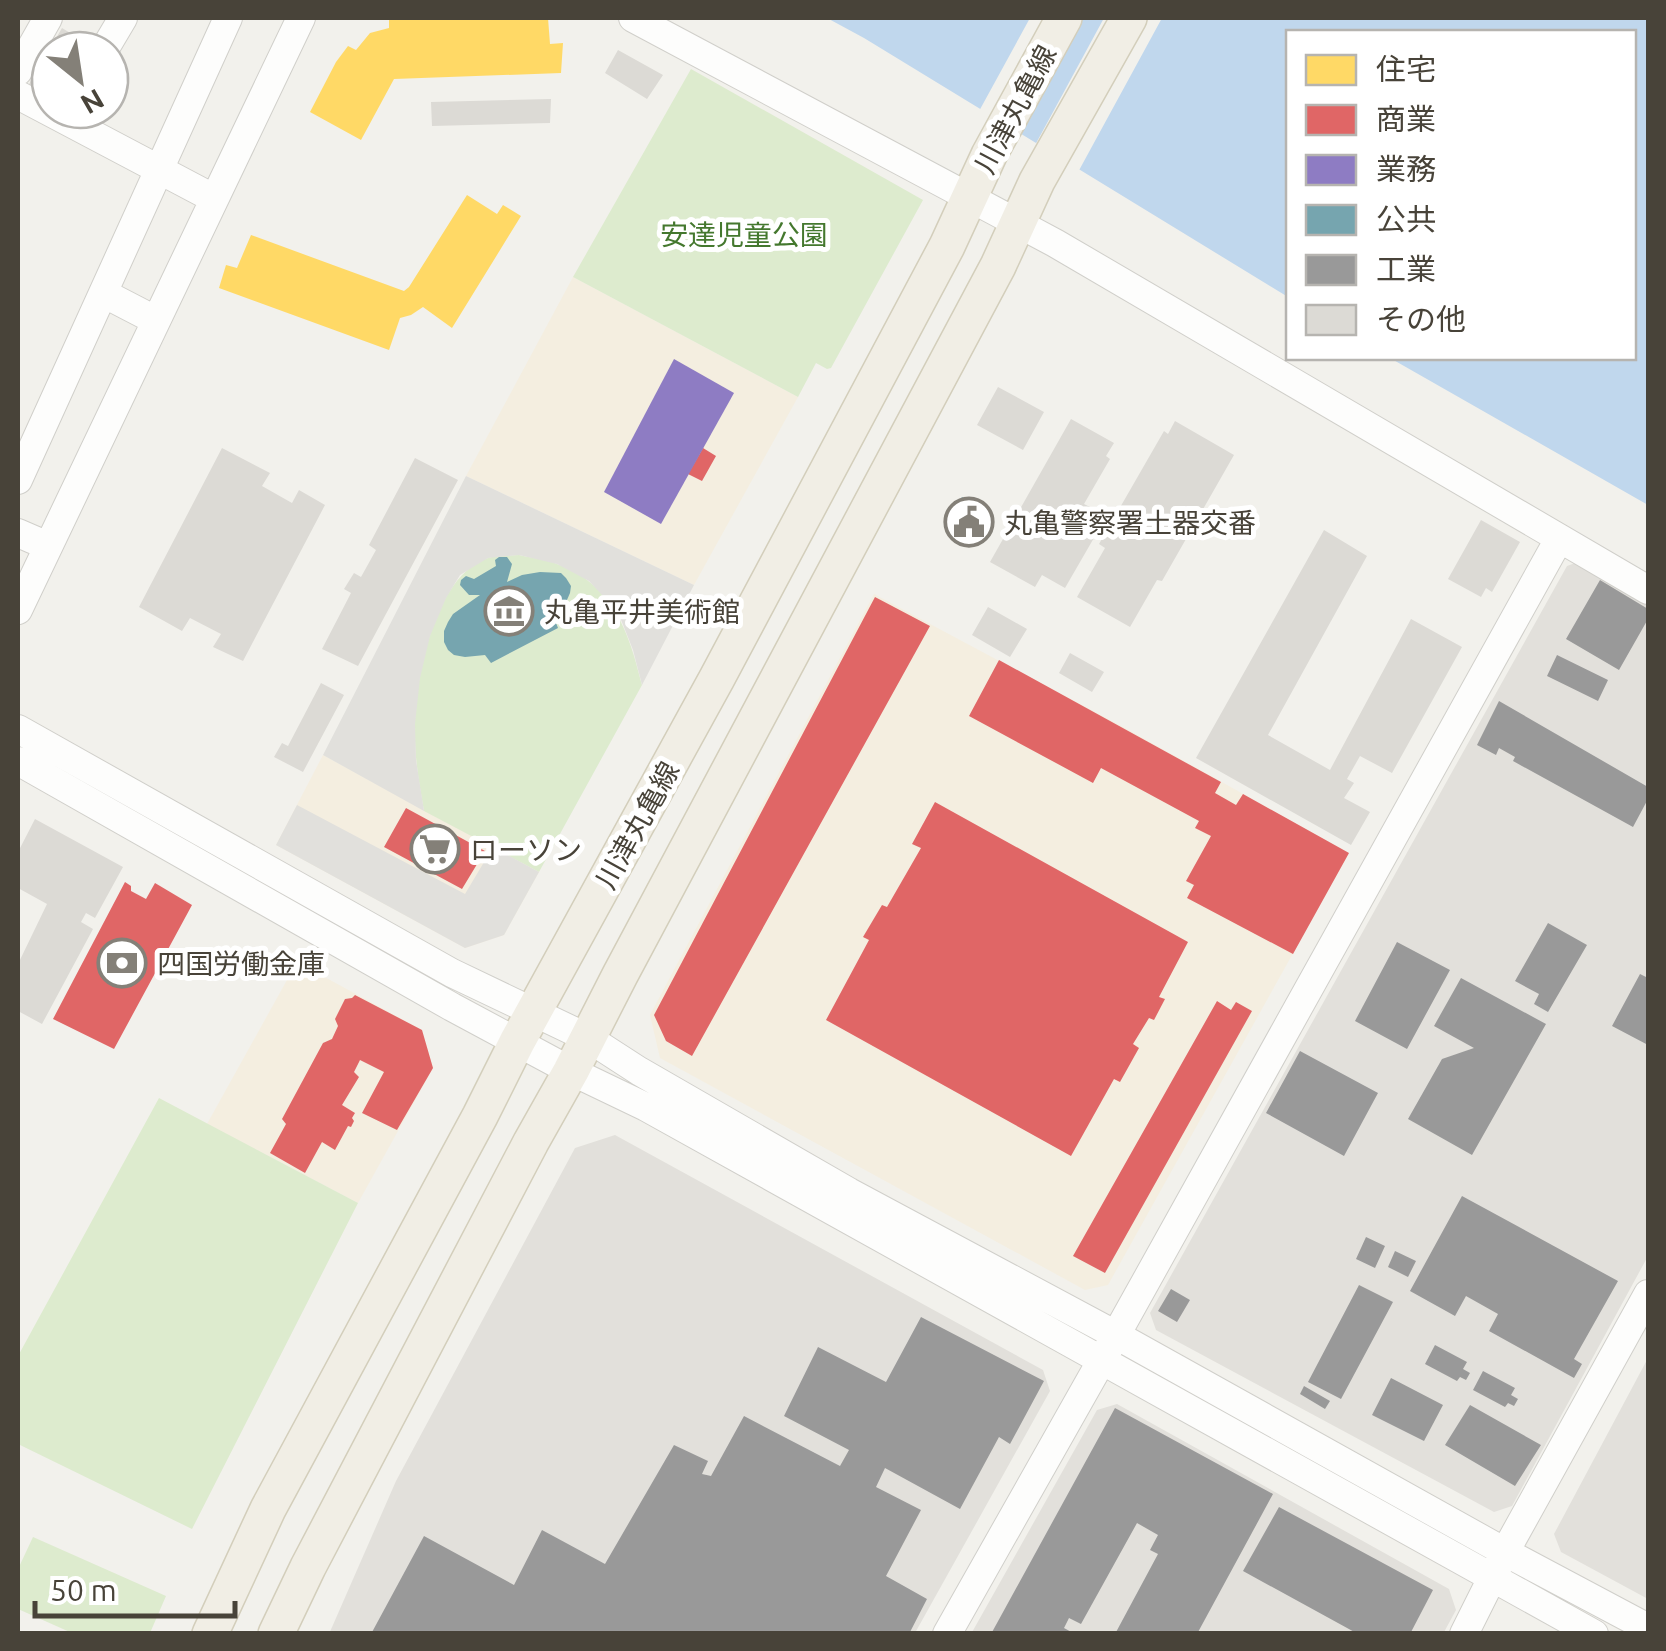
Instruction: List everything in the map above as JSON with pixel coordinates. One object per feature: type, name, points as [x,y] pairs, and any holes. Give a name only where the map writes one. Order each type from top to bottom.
[{"type":"main road","name":"川津丸亀線","points":[[210,1634],[268,1509],[718,678],[1064,18]]},
{"type":"main road","name":"川津丸亀線","points":[[276,1634],[495,1210],[998,266],[1037,181],[1129,18]]},
{"type":"street","points":[[18,71],[48,18]]},
{"type":"street","points":[[18,480],[228,18]]},
{"type":"street","points":[[18,610],[301,18]]},
{"type":"street","points":[[632,18],[1090,263],[1648,590]]},
{"type":"street","points":[[93,130],[213,198]]},
{"type":"street","points":[[102,293],[155,320]]},
{"type":"street","points":[[18,533],[48,546]]},
{"type":"street","points":[[947,1634],[1559,540]]},
{"type":"street","points":[[18,729],[452,973],[526,1027],[571,1071],[625,1095],[1648,1628]]},
{"type":"street","points":[[18,760],[452,1007],[526,1027],[588,1038],[1493,1579],[1594,1634]]},
{"type":"street","points":[[1464,1634],[1648,1294]]},
{"type":"shaded area","points":[[573,277],[798,397],[694,585],[466,476]]},
{"type":"shaded area","points":[[466,476],[694,585],[642,685],[618,612],[589,581],[557,564],[519,555],[488,558],[460,575],[430,636],[420,678],[416,760],[424,811],[323,755]]},
{"type":"shaded area","points":[[1578,562],[1648,601],[1648,1256],[1512,1506],[1494,1512],[1156,1330],[1150,1313],[1567,566]]},
{"type":"shaded area","points":[[874,594],[1349,853],[1108,1285],[1085,1290],[660,1058],[650,1015]]},
{"type":"shaded area","points":[[323,755],[539,872],[504,935],[465,948],[276,845]]},
{"type":"shaded area","points":[[297,805],[465,894],[493,847],[539,872],[504,935],[465,948],[276,845]]},
{"type":"shaded area","points":[[297,962],[422,1030],[433,1068],[358,1203],[207,1124]]},
{"type":"shaded area","points":[[615,1135],[1043,1370],[1050,1391],[915,1633],[329,1634],[396,1481],[575,1148]]},
{"type":"shaded area","points":[[1648,1358],[1648,1599],[1561,1552],[1554,1534]]},
{"type":"shaded area","points":[[1117,1404],[1449,1589],[1456,1610],[1443,1634],[971,1634],[1097,1410]]},
{"type":"green space","name":"安達児童公園","points":[[691,69],[923,200],[831,368],[816,363],[798,397],[573,277]]},
{"type":"green space","points":[[519,555],[552,562],[576,573],[605,597],[624,629],[642,685],[539,872],[424,811],[415,748],[419,682],[441,606],[469,568],[488,558]]},
{"type":"green space","points":[[159,1098],[358,1203],[192,1529],[18,1444],[18,1356]]},
{"type":"green space","points":[[33,1537],[166,1596],[150,1633],[72,1633],[18,1609],[18,1569]]},
{"type":"water","points":[[827,18],[1648,18],[1648,505],[1394,360],[1636,360],[1636,30],[1286,30],[1286,296]]},
{"type":"pier","points":[[1030,18],[1083,18],[1018,137],[978,113]]},
{"type":"pier","points":[[1104,18],[1162,18],[1077,174],[1034,147]]},
{"type":"building: 住宅","points":[[389,18],[548,18],[550,44],[563,43],[561,73],[394,79],[361,140],[310,112],[348,46],[356,50],[370,33],[389,28]]},
{"type":"building: 住宅","points":[[467,195],[497,214],[503,205],[521,216],[452,328],[423,307],[400,318],[389,350],[219,288],[226,265],[237,268],[251,235],[404,291]]},
{"type":"building: 商業","points":[[703,448],[716,456],[702,481],[688,474]]},
{"type":"building: 商業","points":[[875,597],[930,626],[692,1056],[666,1041],[654,1015]]},
{"type":"building: 商業","points":[[999,660],[1221,782],[1215,793],[1236,805],[1243,794],[1349,853],[1293,954],[1187,898],[1194,885],[1186,881],[1211,836],[1195,828],[1199,821],[1101,768],[1093,783],[969,716]]},
{"type":"building: 商業","points":[[935,802],[1188,942],[1159,997],[1165,999],[1154,1020],[1149,1018],[1133,1044],[1139,1048],[1120,1082],[1114,1079],[1071,1156],[826,1020],[869,940],[863,937],[882,905],[887,907],[921,848],[912,844]]},
{"type":"building: 商業","name":"ローソン","points":[[406,808],[485,851],[462,889],[384,847]]},
{"type":"building: 商業","points":[[125,882],[131,891],[146,899],[155,883],[192,905],[114,1049],[53,1019]]},
{"type":"building: 商業","points":[[355,995],[422,1030],[433,1068],[397,1130],[362,1113],[384,1072],[360,1060],[354,1072],[359,1077],[342,1105],[355,1113],[354,1121],[335,1150],[322,1142],[305,1173],[270,1153],[286,1124],[282,1119],[323,1043],[332,1039],[338,1026],[335,1019],[345,999]]},
{"type":"building: 商業","points":[[1217,1001],[1231,1010],[1236,1002],[1252,1011],[1105,1273],[1073,1256]]},
{"type":"building: 業務","points":[[674,359],[734,393],[661,524],[604,492]]},
{"type":"building: 公共","points":[[962,497],[992,517],[974,545],[944,525]]},
{"type":"building: 公共","name":"丸亀平井美術館","points":[[499,557],[507,557],[512,564],[507,582],[540,572],[561,573],[566,578],[570,593],[554,618],[558,628],[491,663],[485,655],[454,655],[444,642],[444,631],[453,614],[480,595],[469,595],[460,585],[461,580],[466,576],[474,579],[496,566]]},
{"type":"building: 工業","points":[[1600,580],[1648,609],[1648,619],[1619,670],[1566,639]]},
{"type":"building: 工業","points":[[1557,655],[1608,680],[1598,701],[1547,676]]},
{"type":"building: 工業","points":[[1499,701],[1648,787],[1648,799],[1633,827],[1513,761],[1515,757],[1499,748],[1496,755],[1477,745]]},
{"type":"building: 工業","points":[[1548,923],[1587,945],[1548,1012],[1534,1004],[1539,994],[1515,981]]},
{"type":"building: 工業","points":[[1397,942],[1450,970],[1407,1049],[1355,1021]]},
{"type":"building: 工業","points":[[1640,974],[1648,978],[1648,1045],[1612,1026]]},
{"type":"building: 工業","points":[[1461,978],[1546,1024],[1472,1155],[1408,1119],[1442,1059],[1474,1048],[1434,1026]]},
{"type":"building: 工業","points":[[1300,1051],[1378,1093],[1344,1156],[1266,1113]]},
{"type":"building: 工業","points":[[1462,1196],[1618,1281],[1574,1359],[1582,1364],[1574,1378],[1489,1331],[1498,1314],[1466,1296],[1455,1316],[1410,1291]]},
{"type":"building: 工業","points":[[1366,1237],[1385,1246],[1375,1268],[1356,1259]]},
{"type":"building: 工業","points":[[1395,1251],[1416,1261],[1408,1277],[1388,1267]]},
{"type":"building: 工業","points":[[1359,1285],[1393,1302],[1341,1399],[1308,1382]]},
{"type":"building: 工業","points":[[1171,1289],[1190,1300],[1177,1322],[1158,1311]]},
{"type":"building: 工業","points":[[921,1317],[1044,1381],[1010,1444],[999,1437],[960,1509],[885,1468],[876,1487],[921,1510],[886,1576],[927,1599],[909,1634],[371,1634],[424,1536],[514,1585],[542,1530],[605,1564],[674,1445],[708,1461],[702,1474],[711,1476],[744,1416],[840,1466],[849,1450],[784,1416],[818,1347],[886,1382]]},
{"type":"building: 工業","points":[[1435,1345],[1467,1362],[1463,1369],[1470,1373],[1466,1380],[1460,1377],[1457,1381],[1425,1364]]},
{"type":"building: 工業","points":[[1483,1371],[1515,1388],[1511,1395],[1518,1399],[1514,1406],[1508,1403],[1505,1407],[1473,1390]]},
{"type":"building: 工業","points":[[1391,1378],[1443,1405],[1424,1441],[1372,1415]]},
{"type":"building: 工業","points":[[1304,1386],[1330,1401],[1325,1409],[1300,1394]]},
{"type":"building: 工業","points":[[1470,1405],[1541,1445],[1515,1486],[1445,1445]]},
{"type":"building: 工業","points":[[1115,1408],[1273,1494],[1197,1634],[1115,1634],[1158,1554],[1150,1550],[1158,1535],[1137,1523],[1081,1624],[1069,1618],[1064,1628],[1075,1634],[991,1634]]},
{"type":"building: 工業","points":[[1279,1507],[1433,1590],[1410,1634],[1358,1634],[1243,1571]]},
{"type":"building: その他","points":[[618,50],[663,75],[647,99],[605,73]]},
{"type":"building: その他","points":[[551,99],[550,123],[432,126],[431,102]]},
{"type":"building: その他","points":[[998,387],[1044,412],[1023,450],[977,425]]},
{"type":"building: その他","points":[[1071,419],[1114,443],[1106,456],[1110,459],[1084,504],[1094,509],[1090,517],[1102,524],[1065,588],[1042,575],[1035,587],[990,562]]},
{"type":"building: その他","points":[[1175,421],[1234,455],[1162,581],[1157,580],[1130,627],[1077,597],[1105,548],[1099,544],[1164,431],[1168,434]]},
{"type":"building: その他","points":[[222,448],[270,473],[262,486],[292,503],[299,490],[325,505],[243,661],[213,647],[221,634],[190,618],[182,631],[139,607]]},
{"type":"building: その他","points":[[415,458],[458,480],[358,666],[322,649],[351,593],[344,589],[354,573],[361,577],[376,550],[369,545]]},
{"type":"building: その他","points":[[1481,520],[1520,542],[1492,592],[1486,588],[1481,597],[1448,579]]},
{"type":"building: その他","points":[[1324,530],[1367,556],[1268,735],[1330,770],[1411,619],[1462,647],[1392,773],[1360,756],[1347,779],[1354,783],[1344,798],[1370,812],[1351,845],[1196,758]]},
{"type":"building: その他","points":[[988,607],[1027,629],[1010,657],[972,635]]},
{"type":"building: その他","points":[[1070,653],[1104,672],[1092,692],[1059,673]]},
{"type":"building: その他","points":[[321,683],[344,695],[303,772],[274,757],[282,743],[288,746]]},
{"type":"building: その他","points":[[35,819],[123,867],[95,918],[86,913],[81,922],[93,929],[42,1024],[18,1011],[18,964],[47,904],[18,888],[18,852]]},
{"type":"place","name":"丸亀警察署土器交番","points":[[969,522]]},
{"type":"place","name":"丸亀平井美術館","points":[[509,611]]},
{"type":"place","name":"ローソン","points":[[435,849]]},
{"type":"place","name":"四国労働金庫","points":[[122,963]]}]
